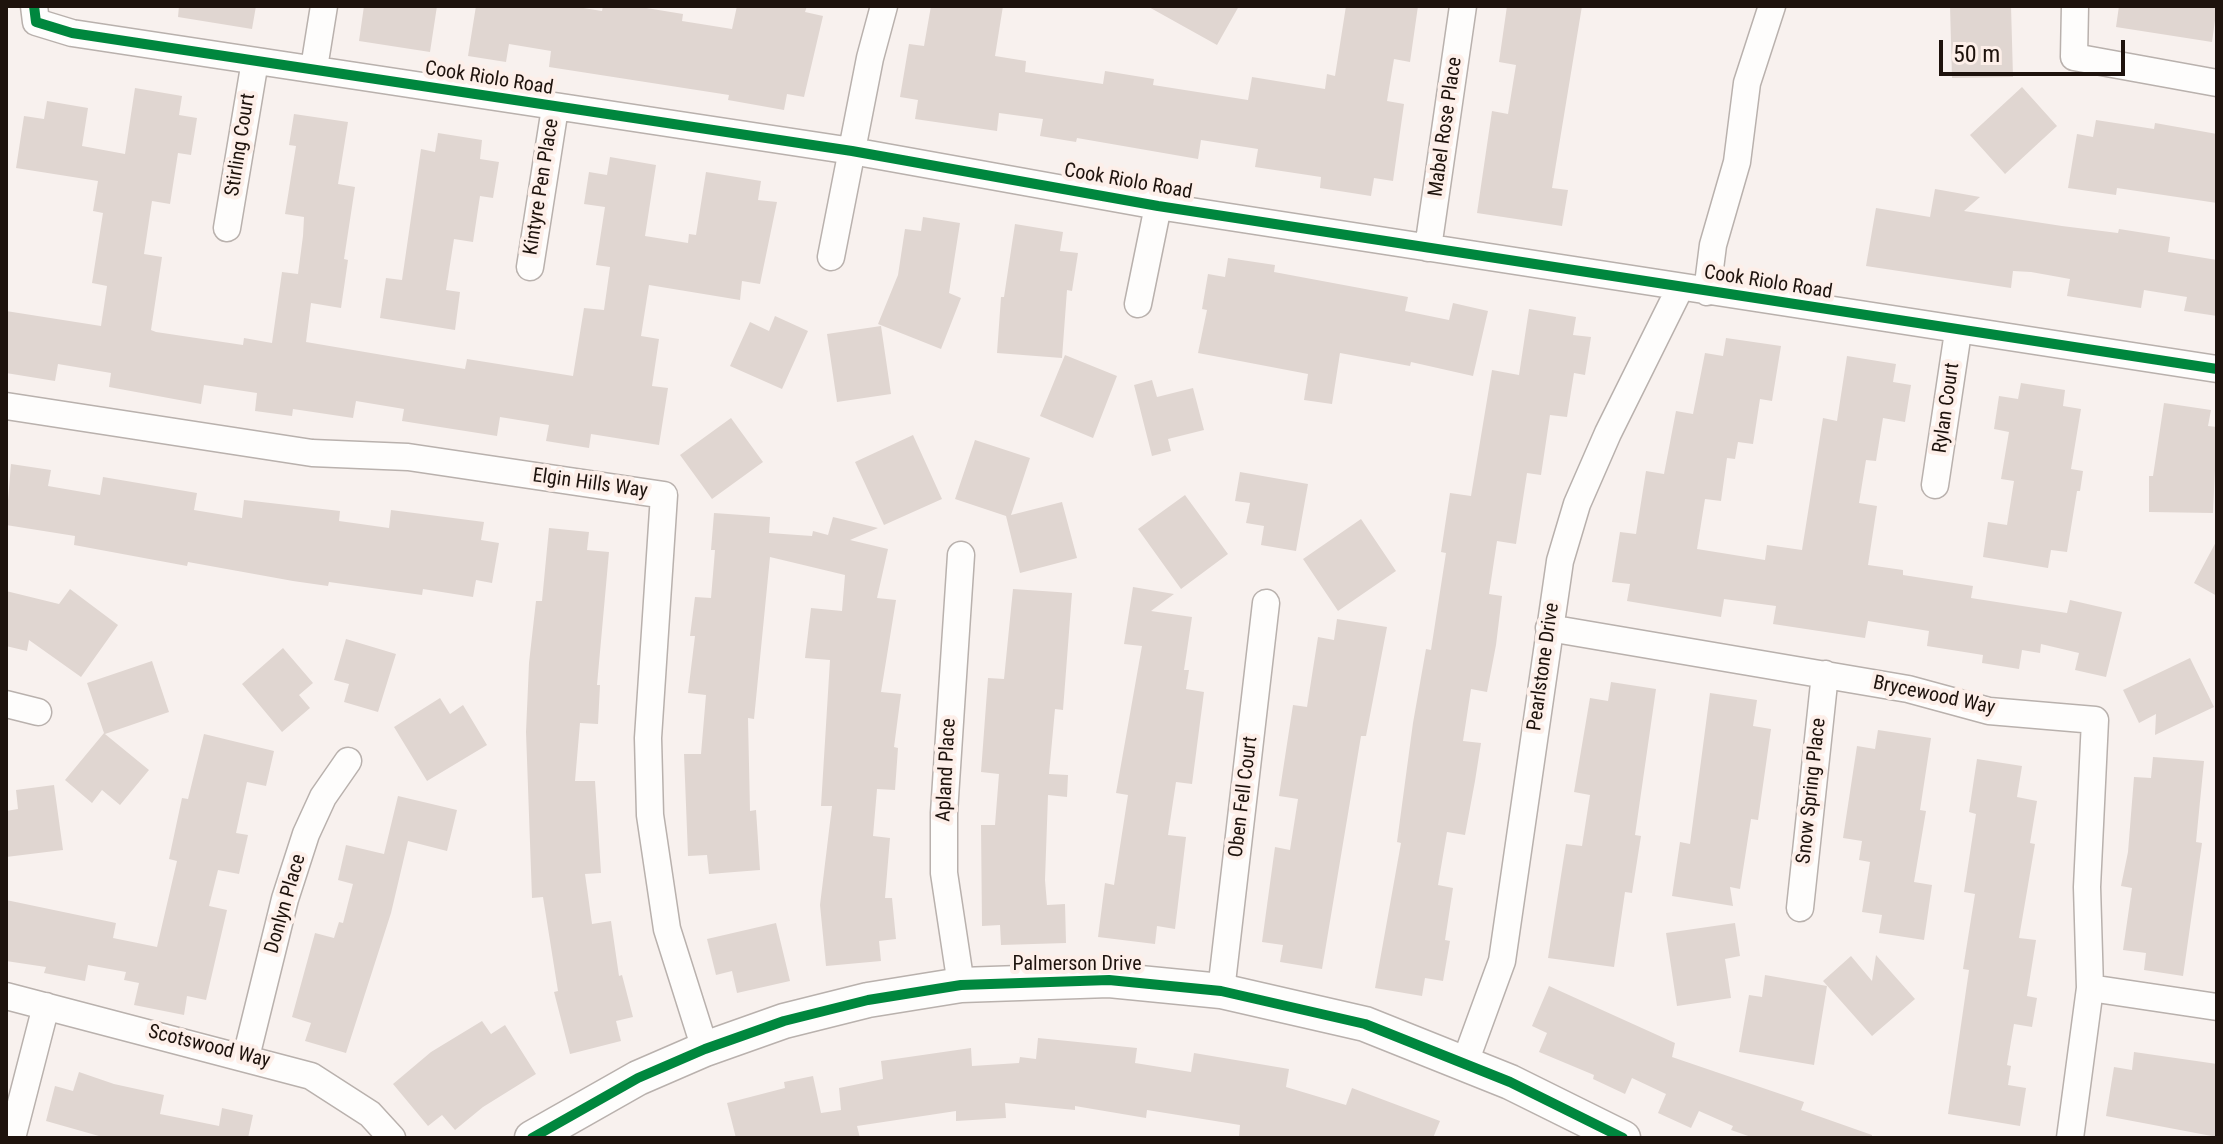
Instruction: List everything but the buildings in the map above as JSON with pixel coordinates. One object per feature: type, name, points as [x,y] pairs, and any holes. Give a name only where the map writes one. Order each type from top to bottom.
[{"type":"street","points":[[314,68],[324,6]]},
{"type":"street","points":[[831,257],[884,6]]},
{"type":"street","name":"Mabel Rose Place","points":[[1428,248],[1463,6]]},
{"type":"street","points":[[1707,292],[1713,245],[1737,162],[1747,83],[1772,6]]},
{"type":"street","points":[[2075,6],[2074,57],[2217,83]]},
{"type":"street","name":"Cook Riolo Road","points":[[35,14],[72,33],[852,151],[1158,206],[1958,332],[2217,369]]},
{"type":"street","name":"Stirling Court","points":[[227,228],[255,61]]},
{"type":"street","name":"Kintyre Pen Place","points":[[530,267],[555,108]]},
{"type":"street","points":[[1138,304],[1158,206]]},
{"type":"street","name":"Pearlstone Drive","points":[[1464,1065],[1502,961],[1560,561],[1577,504],[1680,288]]},
{"type":"street","name":"Rylan Court","points":[[1935,485],[1958,332]]},
{"type":"street","name":"Elgin Hills Way","points":[[6,406],[312,453],[408,457],[664,495],[648,738],[650,815],[667,929],[705,1049]]},
{"type":"street","name":"Apland Place","points":[[961,555],[944,813],[944,873],[961,985]]},
{"type":"street","name":"Oben Fell Court","points":[[1221,991],[1266,603]]},
{"type":"street","name":"Brycewood Way","points":[[1549,628],[1908,689],[1989,711],[2095,720],[2087,887],[2090,988],[2070,1138]]},
{"type":"street","name":"Snow Spring Place","points":[[1800,908],[1825,674]]},
{"type":"street","points":[[6,704],[38,712]]},
{"type":"street","name":"Donlyn Place","points":[[246,1057],[285,899],[306,834],[323,797],[348,761]]},
{"type":"street","name":"Palmerson Drive","points":[[532,1138],[638,1078],[705,1049],[784,1021],[854,1003],[961,985],[1109,980],[1221,991],[1365,1024],[1510,1082],[1623,1138]]},
{"type":"street","points":[[2090,988],[2217,1007]]},
{"type":"street","name":"Scotswood Way","points":[[6,996],[311,1076],[370,1114],[392,1138]]},
{"type":"street","points":[[12,1138],[46,1006]]},
{"type":"cycle path","points":[[34,6],[36,22],[72,33],[852,151],[1158,206],[2217,369]]},
{"type":"cycle path","points":[[532,1138],[638,1078],[705,1049],[784,1021],[868,1000],[961,985],[1109,980],[1221,991],[1365,1024],[1510,1082],[1623,1138]]}]
